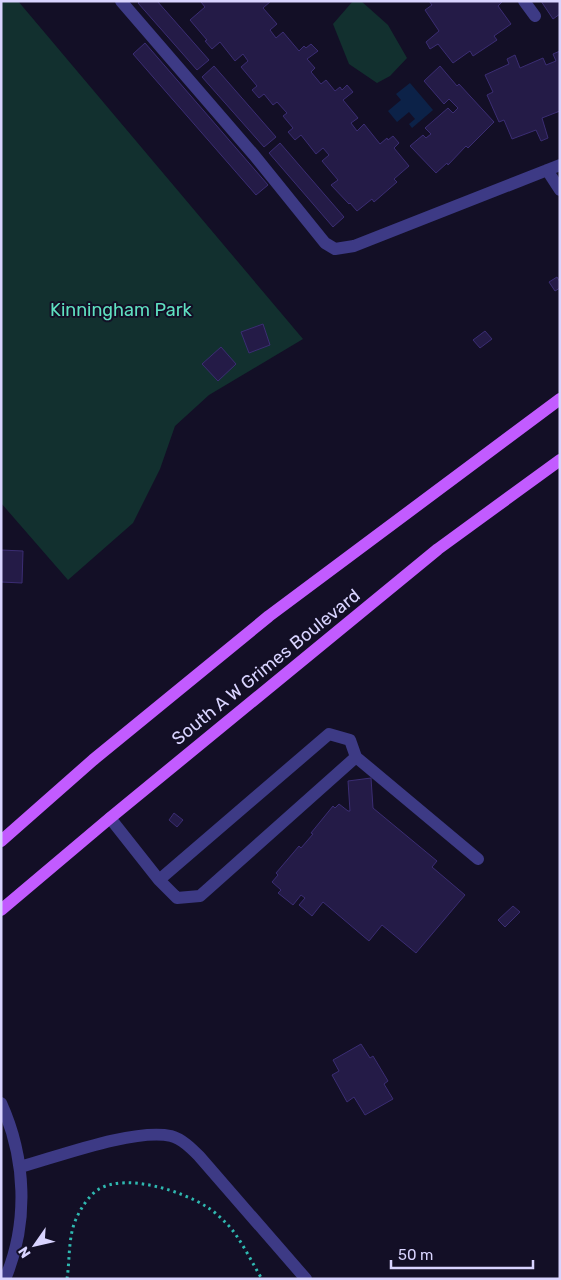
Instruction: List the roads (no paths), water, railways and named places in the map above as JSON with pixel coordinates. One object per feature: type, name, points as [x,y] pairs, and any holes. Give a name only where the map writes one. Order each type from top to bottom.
[{"type":"main road","name":"South A W Grimes Boulevard","points":[[1,841],[94,760],[269,616],[560,399]]},
{"type":"main road","name":"South A W Grimes Boulevard","points":[[1,910],[110,818],[438,549],[560,460]]},
{"type":"street","points":[[121,1],[254,155],[329,247],[335,249],[354,246],[560,165]]},
{"type":"street","points":[[524,1],[535,16]]},
{"type":"street","points":[[548,170],[560,190]]},
{"type":"street","points":[[159,880],[329,734],[350,740],[356,758],[478,859]]},
{"type":"street","points":[[110,818],[159,880],[177,898],[200,896],[356,758]]},
{"type":"street","points":[[1,1103],[16,1145],[20,1167],[22,1211],[18,1239],[5,1279]]},
{"type":"street","points":[[20,1167],[138,1136],[172,1136],[187,1144],[199,1156],[306,1279]]},
{"type":"water","points":[[410,83],[433,110],[412,128],[409,124],[415,119],[409,112],[397,122],[388,111],[401,100],[396,94]]},
{"type":"park label","name":"Kinningham Park","points":[[121,310]]}]
